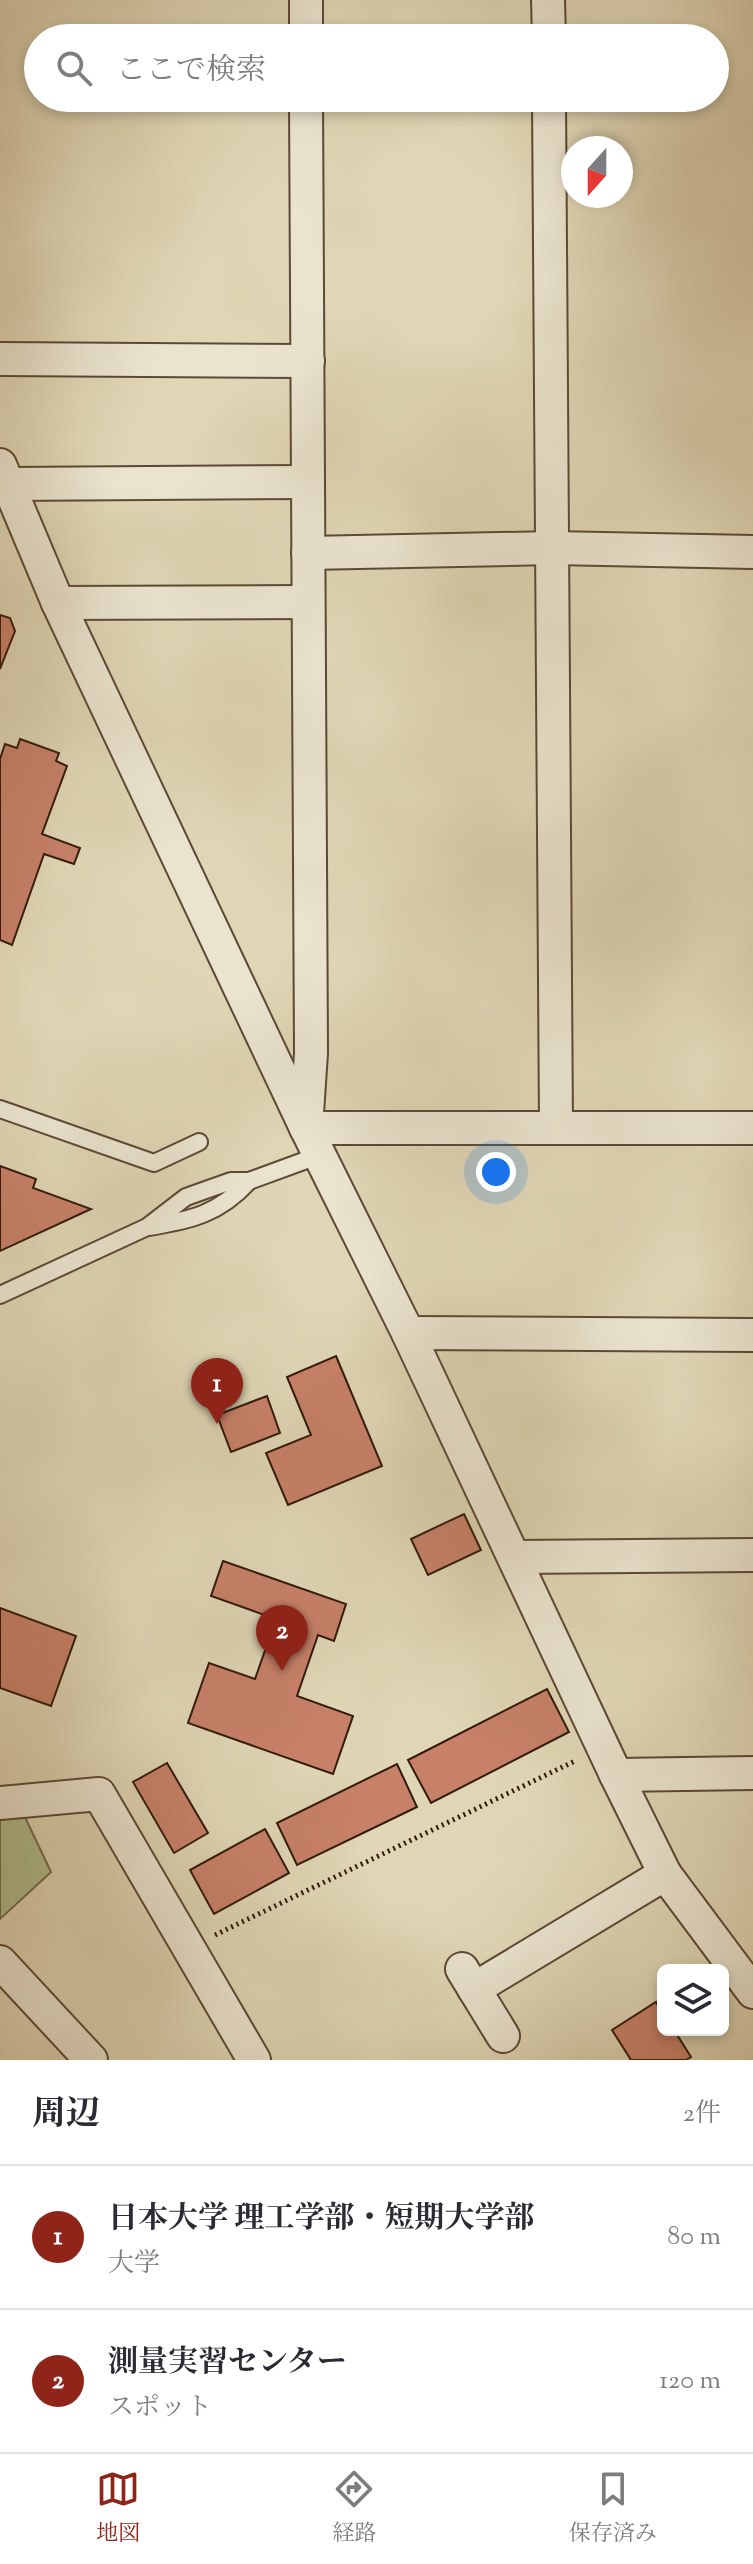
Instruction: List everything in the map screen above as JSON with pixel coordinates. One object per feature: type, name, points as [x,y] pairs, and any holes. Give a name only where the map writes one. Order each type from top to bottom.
[{"type":"street","points":[[306,0],[306,24]]},
{"type":"street","points":[[548,0],[549,24]]},
{"type":"street","points":[[306,112],[313,1141]]},
{"type":"street","points":[[549,112],[556,1126]]},
{"type":"street","points":[[0,359],[308,361]]},
{"type":"street","points":[[308,482],[4,475],[58,603],[609,1761],[665,1874],[753,1992]]},
{"type":"street","points":[[308,553],[553,548],[753,552]]},
{"type":"street","points":[[58,603],[308,602]]},
{"type":"street","points":[[313,1141],[556,1126],[753,1128]]},
{"type":"street","points":[[408,1333],[753,1335]]},
{"type":"street","points":[[514,1557],[753,1555]]},
{"type":"street","points":[[609,1761],[753,1773]]},
{"type":"street","points":[[0,1803],[99,1794],[254,2060]]},
{"type":"street","points":[[503,2036],[468,1979],[665,1874]]},
{"type":"street","points":[[0,1962],[91,2060]]},
{"type":"lane","points":[[0,1109],[154,1163],[199,1142]]},
{"type":"lane","points":[[147,1227],[191,1220],[218,1209],[249,1181],[313,1141]]},
{"type":"lane","points":[[0,1295],[147,1227],[186,1197],[219,1184],[249,1181]]},
{"type":"path","points":[[189,1948],[609,1761]]},
{"type":"green space","points":[[24,1815],[51,1872],[0,1919],[0,1818]]},
{"type":"building","points":[[0,615],[10,618],[15,631],[0,669]]},
{"type":"building","points":[[20,739],[59,753],[56,761],[67,766],[42,834],[80,848],[74,864],[44,854],[12,945],[0,940],[0,759],[5,744],[17,748]]},
{"type":"building","points":[[0,1166],[36,1179],[33,1188],[91,1209],[0,1251]]},
{"type":"building","points":[[336,1356],[382,1466],[288,1505],[266,1453],[311,1435],[287,1377]]},
{"type":"building","points":[[267,1396],[280,1433],[231,1452],[217,1415]]},
{"type":"building","points":[[464,1514],[481,1550],[428,1575],[411,1539]]},
{"type":"building","points":[[223,1561],[346,1604],[334,1641],[318,1635],[297,1696],[353,1716],[333,1774],[188,1723],[209,1663],[255,1679],[276,1619],[211,1596]]},
{"type":"building","points":[[0,1608],[76,1636],[51,1706],[0,1688]]},
{"type":"building","points":[[547,1689],[569,1732],[431,1803],[408,1760]]},
{"type":"building","points":[[167,1763],[208,1833],[174,1853],[133,1782]]},
{"type":"building","points":[[397,1764],[417,1807],[297,1865],[277,1823]]},
{"type":"building","points":[[265,1829],[289,1873],[214,1914],[190,1870]]},
{"type":"building","points":[[656,2002],[657,2036],[678,2036],[691,2057],[686,2060],[631,2060],[612,2030]]},
{"type":"place","name":"日本大学 理工学部・短期大学部","points":[[217,1424]]},
{"type":"place","name":"測量実習センター","points":[[282,1671]]}]
